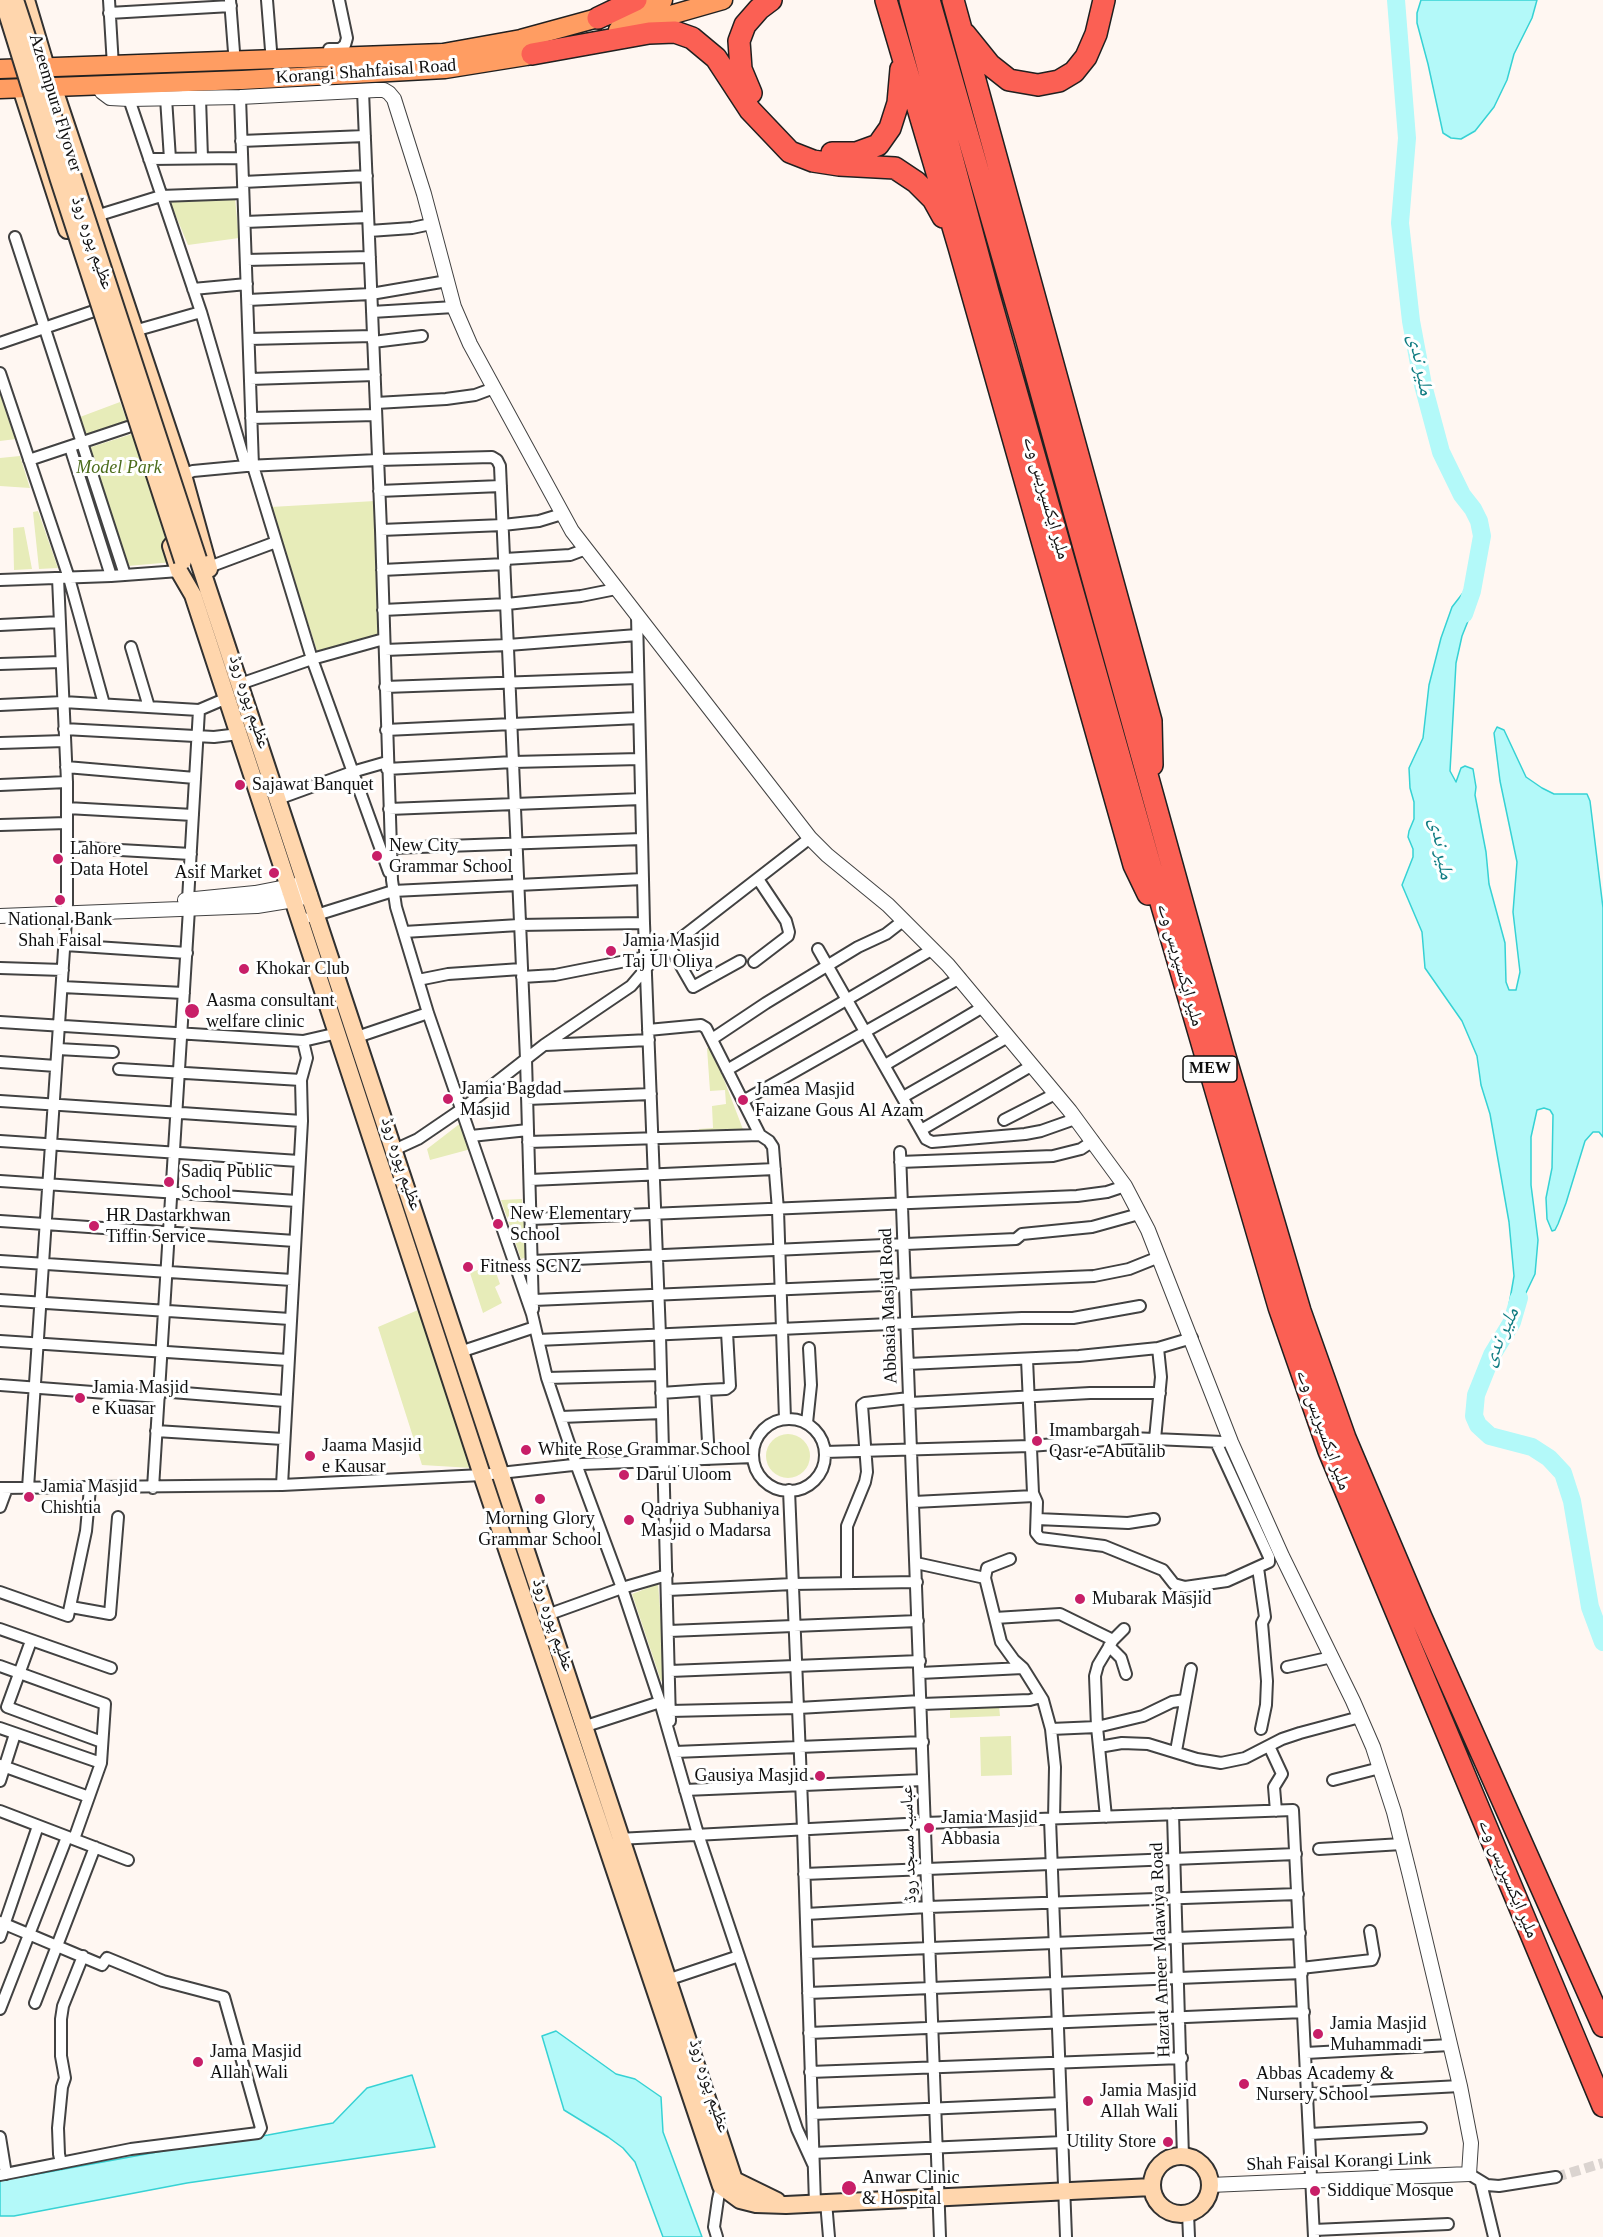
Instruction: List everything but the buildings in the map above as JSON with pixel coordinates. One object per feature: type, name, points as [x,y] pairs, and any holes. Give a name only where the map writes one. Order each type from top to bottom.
[{"type":"highway","points":[[598,18],[636,0]]},
{"type":"highway","points":[[771,0],[759,9],[746,25],[739,41],[741,69],[749,90],[801,142],[837,154],[856,153],[878,145],[890,128],[898,103],[903,59]]},
{"type":"highway","points":[[886,0],[959,247],[1134,865],[1178,957]]},
{"type":"highway","name":"ملیر ایکسپریس وے","points":[[910,0],[991,303],[1279,1307],[1329,1451],[1603,2106]]},
{"type":"highway","name":"ملیر ایکسپریس وے","points":[[929,0],[1024,329],[1224,1053],[1300,1311],[1345,1438],[1421,1617],[1603,2026]]},
{"type":"highway","points":[[953,0],[1151,721],[1153,798]]},
{"type":"highway","points":[[959,27],[990,65],[1000,73],[1010,80],[1038,85],[1059,81],[1074,72],[1086,57],[1096,34],[1104,0]]},
{"type":"highway","points":[[532,54],[649,33],[675,32],[692,38],[716,58],[750,110],[790,152],[813,160],[839,165],[895,168],[916,182],[933,199],[959,247]]},
{"type":"main road","name":"Azeempura Flyover","points":[[3,0],[59,180],[192,564]]},
{"type":"main road","name":"Azeempura Flyover","points":[[15,0],[200,593]]},
{"type":"main road","points":[[26,0],[46,67]]},
{"type":"main road","name":"Korangi Shahfaisal Road","points":[[8,69],[78,66],[112,61],[444,61],[663,0]]},
{"type":"main road","name":"Korangi Shahfaisal Road","points":[[0,89],[21,88],[55,93],[98,85],[242,80],[532,54],[723,0]]},
{"type":"main road","points":[[0,9],[11,43],[8,69]]},
{"type":"main road","points":[[11,43],[37,39]]},
{"type":"main road","name":"عظیم پورہ روڈ","points":[[21,88],[94,311],[192,564],[227,698],[239,734],[357,1037],[583,1727],[612,1839],[667,1980],[727,2183]]},
{"type":"main road","name":"عظیم پورہ روڈ","points":[[55,93],[183,475],[192,564]]},
{"type":"main road","points":[[27,111],[55,93]]},
{"type":"main road","name":"عظیم پورہ روڈ","points":[[200,593],[240,684],[278,799],[300,891]]},
{"type":"main road","name":"عظیم پورہ روڈ","points":[[309,918],[338,1033],[482,1475],[612,1839],[727,2183]]},
{"type":"main road","points":[[1183,2157],[1191,2158],[1204,2169],[1210,2185],[1204,2203],[1188,2213],[1179,2214],[1164,2208],[1154,2195],[1152,2187],[1156,2171],[1161,2165],[1167,2160],[1183,2157]]},
{"type":"main road","points":[[727,2183],[786,2205],[1152,2187]]},
{"type":"street","points":[[108,0],[112,61],[271,50],[340,49],[345,45],[347,38],[339,0]]},
{"type":"street","points":[[267,0],[271,50]]},
{"type":"street","points":[[109,13],[230,3],[234,52]]},
{"type":"street","points":[[98,85],[102,92],[110,98],[129,99],[240,97],[384,90],[390,93],[394,99],[424,194],[454,307],[470,344],[561,514],[615,588],[810,838],[827,855],[888,904],[960,978],[1093,1141],[1125,1186],[1159,1257],[1231,1442],[1282,1556],[1373,1747],[1402,1844],[1460,2086],[1471,2142],[1470,2174],[1481,2183],[1499,2186],[1556,2177]]},
{"type":"street","points":[[363,91],[381,530],[392,886]]},
{"type":"street","points":[[240,97],[251,418],[249,466]]},
{"type":"street","points":[[166,98],[170,159]]},
{"type":"street","points":[[200,98],[202,158]]},
{"type":"street","points":[[129,99],[201,312],[312,659],[392,886],[428,1013],[532,1314],[547,1378],[660,1702],[698,1834],[797,2129],[812,2158]]},
{"type":"street","points":[[242,141],[365,136]]},
{"type":"street","points":[[149,159],[242,158]]},
{"type":"street","points":[[96,216],[161,196],[367,176]]},
{"type":"street","points":[[245,222],[368,217]]},
{"type":"street","points":[[369,231],[431,224]]},
{"type":"street","points":[[15,237],[125,575]]},
{"type":"street","points":[[246,260],[370,257]]},
{"type":"street","points":[[248,300],[371,294],[447,281]]},
{"type":"street","points":[[193,289],[247,284]]},
{"type":"street","points":[[372,312],[454,307]]},
{"type":"street","points":[[0,343],[94,311]]},
{"type":"street","points":[[134,331],[201,312]]},
{"type":"street","points":[[249,339],[373,339],[422,336]]},
{"type":"street","points":[[0,373],[30,460],[104,704]]},
{"type":"street","points":[[250,379],[375,375]]},
{"type":"street","points":[[376,403],[446,399],[494,388]]},
{"type":"street","points":[[251,418],[376,415]]},
{"type":"street","points":[[30,460],[128,427]]},
{"type":"street","points":[[70,447],[111,576]]},
{"type":"street","points":[[183,475],[193,471],[249,466],[378,460],[492,457],[500,466],[526,1059],[534,1300],[532,1314]]},
{"type":"street","points":[[379,491],[501,486]]},
{"type":"street","points":[[381,530],[503,525],[538,521],[561,514]]},
{"type":"street","points":[[0,580],[125,575],[192,564],[276,542]]},
{"type":"street","points":[[382,570],[570,555],[586,549]]},
{"type":"street","points":[[28,1488],[67,909],[67,782],[60,622],[64,578]]},
{"type":"street","points":[[383,610],[507,604],[580,596],[615,588]]},
{"type":"street","points":[[637,616],[644,923],[668,1590],[670,1734]]},
{"type":"street","points":[[0,625],[60,622]]},
{"type":"street","points":[[240,684],[312,659],[385,644],[508,645],[637,635]]},
{"type":"street","points":[[131,647],[149,707]]},
{"type":"street","points":[[0,664],[61,662]]},
{"type":"street","points":[[386,687],[638,678]]},
{"type":"street","points":[[0,705],[63,702],[199,710],[227,698]]},
{"type":"street","points":[[153,1488],[182,1033],[199,710]]},
{"type":"street","points":[[386,730],[639,718]]},
{"type":"street","points":[[64,729],[214,737],[239,734]]},
{"type":"street","points":[[0,743],[65,741]]},
{"type":"street","points":[[278,799],[352,772],[387,766],[640,759]]},
{"type":"street","points":[[66,767],[195,778]]},
{"type":"street","points":[[0,785],[67,782]]},
{"type":"street","points":[[389,809],[641,799]]},
{"type":"street","points":[[67,808],[193,815]]},
{"type":"street","points":[[0,825],[67,824]]},
{"type":"street","points":[[418,980],[448,974],[555,975],[646,962],[670,947],[810,838]]},
{"type":"street","points":[[391,848],[642,839]]},
{"type":"street","points":[[67,848],[191,854]]},
{"type":"street","points":[[309,918],[392,886],[643,879]]},
{"type":"street","points":[[754,962],[788,936],[789,932],[786,921],[758,879]]},
{"type":"street","points":[[0,908],[257,906],[300,891]]},
{"type":"street","points":[[0,916],[67,909]]},
{"type":"street","points":[[712,1039],[858,947],[886,934],[904,920]]},
{"type":"street","points":[[404,932],[519,925],[644,923]]},
{"type":"street","points":[[65,945],[186,953]]},
{"type":"street","points":[[670,947],[693,987],[740,961]]},
{"type":"street","points":[[818,949],[926,1139],[932,1142],[988,1139],[1041,1131],[1075,1119]]},
{"type":"street","points":[[727,1070],[933,949]]},
{"type":"street","points":[[394,1150],[418,1138],[462,1109],[544,1045],[631,986],[646,962]]},
{"type":"street","points":[[0,968],[63,970]]},
{"type":"street","points":[[743,1101],[960,978]]},
{"type":"street","points":[[62,987],[184,993]]},
{"type":"street","points":[[885,1065],[983,1007]]},
{"type":"street","points":[[357,1037],[428,1013]]},
{"type":"street","points":[[0,1022],[303,1041],[338,1033]]},
{"type":"street","points":[[544,1045],[648,1035],[701,1025],[706,1028],[760,1135],[770,1141],[773,1147],[778,1210],[785,1419]]},
{"type":"street","points":[[903,1097],[1008,1037]]},
{"type":"street","points":[[282,1485],[302,1121],[302,1080],[307,1058],[303,1041]]},
{"type":"street","points":[[58,1049],[113,1052]]},
{"type":"street","points":[[0,1062],[56,1066]]},
{"type":"street","points":[[921,1130],[1032,1066]]},
{"type":"street","points":[[118,1069],[302,1080]]},
{"type":"street","points":[[527,1099],[651,1094]]},
{"type":"street","points":[[1004,1120],[1055,1094]]},
{"type":"street","points":[[0,1101],[302,1121]]},
{"type":"street","points":[[471,1136],[528,1130]]},
{"type":"street","points":[[528,1142],[760,1135]]},
{"type":"street","points":[[0,1141],[299,1161]]},
{"type":"street","name":"Abbasia Masjid Road","points":[[912,1449],[900,1157],[1053,1156],[1070,1152],[1093,1141]]},
{"type":"street","points":[[530,1180],[775,1169]]},
{"type":"street","points":[[0,1181],[297,1201]]},
{"type":"street","points":[[531,1219],[1077,1196],[1107,1192],[1125,1186]]},
{"type":"street","points":[[532,1261],[1016,1239],[1022,1234],[1092,1227],[1139,1214]]},
{"type":"street","points":[[0,1221],[295,1240]]},
{"type":"street","points":[[534,1300],[1094,1276],[1129,1269],[1159,1257]]},
{"type":"street","points":[[0,1261],[292,1280]]},
{"type":"street","points":[[0,1300],[290,1319]]},
{"type":"street","points":[[538,1340],[1022,1318],[1073,1318],[1140,1306]]},
{"type":"street","points":[[460,1352],[535,1328]]},
{"type":"street","points":[[661,1393],[726,1389],[730,1386],[727,1332]]},
{"type":"street","points":[[908,1364],[1080,1356],[1158,1348],[1192,1338]]},
{"type":"street","points":[[0,1341],[288,1360]]},
{"type":"street","points":[[807,1424],[811,1385],[809,1348]]},
{"type":"street","points":[[1155,1439],[1161,1377],[1158,1348]]},
{"type":"street","points":[[1027,1359],[1030,1446],[1034,1496],[1037,1502],[1036,1533],[1040,1538],[1104,1546],[1163,1570],[1178,1586],[1185,1587],[1227,1581],[1258,1568],[1269,1562],[1269,1557],[1216,1442]]},
{"type":"street","points":[[547,1378],[661,1374]]},
{"type":"street","points":[[0,1385],[285,1401]]},
{"type":"street","points":[[705,1390],[709,1459]]},
{"type":"street","points":[[847,1583],[847,1526],[865,1482],[867,1450],[862,1405],[865,1403],[1028,1398],[1090,1393],[1160,1393]]},
{"type":"street","points":[[561,1417],[662,1413]]},
{"type":"street","points":[[785,1419],[796,1419],[816,1431],[822,1440],[825,1452],[824,1464],[819,1474],[811,1483],[800,1489],[778,1489],[769,1484],[756,1468],[753,1457],[758,1436],[774,1422],[785,1419]]},
{"type":"street","points":[[156,1431],[283,1439]]},
{"type":"street","points":[[825,1452],[1030,1446],[1131,1438],[1231,1442]]},
{"type":"street","name":"عباسیہ مسجد روڈ","points":[[912,1449],[940,2237]]},
{"type":"street","points":[[0,1507],[4,1488],[282,1485],[482,1475],[576,1464],[753,1457]]},
{"type":"street","points":[[0,1592],[68,1616],[86,1531],[90,1488]]},
{"type":"street","points":[[789,1490],[806,1914],[812,2158],[829,2237]]},
{"type":"street","points":[[914,1503],[1034,1496]]},
{"type":"street","points":[[71,1607],[110,1614],[118,1517]]},
{"type":"street","points":[[1037,1519],[1128,1523],[1154,1519]]},
{"type":"street","points":[[1010,1559],[987,1568],[986,1578],[1001,1642],[1023,1668],[1041,1697],[1051,1729],[1055,1767],[1052,1864],[1066,2237]]},
{"type":"street","points":[[916,1563],[986,1578]]},
{"type":"street","points":[[1258,1568],[1265,1617],[1263,1623],[1267,1681],[1266,1705],[1261,1729]]},
{"type":"street","points":[[547,1615],[622,1588],[667,1575]]},
{"type":"street","points":[[668,1590],[793,1584],[917,1582]]},
{"type":"street","points":[[995,1618],[1060,1614],[1111,1643],[1121,1658],[1126,1674]]},
{"type":"street","points":[[669,1631],[918,1621]]},
{"type":"street","points":[[0,1629],[111,1668]]},
{"type":"street","points":[[1106,1816],[1097,1727],[1095,1676],[1098,1665],[1111,1643],[1124,1629]]},
{"type":"street","points":[[31,1641],[7,1707],[102,1742]]},
{"type":"street","points":[[1287,1667],[1332,1657]]},
{"type":"street","points":[[670,1671],[920,1661]]},
{"type":"street","points":[[0,1666],[105,1704],[100,1762],[89,1797],[0,2009]]},
{"type":"street","points":[[920,1673],[1023,1668]]},
{"type":"street","points":[[1176,1751],[1191,1669]]},
{"type":"street","points":[[670,1711],[1030,1700],[1041,1697]]},
{"type":"street","points":[[1051,1729],[1097,1727],[1143,1716],[1172,1702],[1185,1700]]},
{"type":"street","points":[[583,1727],[660,1702]]},
{"type":"street","points":[[1099,1747],[1122,1743],[1148,1744],[1197,1759],[1221,1763],[1245,1758],[1300,1733],[1360,1717]]},
{"type":"street","points":[[0,1728],[100,1762]]},
{"type":"street","points":[[0,1781],[2,1766],[15,1734]]},
{"type":"street","points":[[675,1752],[923,1742]]},
{"type":"street","points":[[1269,1746],[1282,1774],[1274,1787],[1276,1811]]},
{"type":"street","points":[[2,1766],[89,1797]]},
{"type":"street","points":[[1333,1780],[1380,1768]]},
{"type":"street","points":[[686,1790],[923,1780]]},
{"type":"street","points":[[612,1839],[925,1823],[1293,1810],[1314,2234],[1448,2224]]},
{"type":"street","points":[[0,1811],[128,1860]]},
{"type":"street","name":"Hazrat Ameer Maawiya Road","points":[[1173,1814],[1182,2058],[1183,2157]]},
{"type":"street","points":[[0,1936],[2,1923],[38,1826]]},
{"type":"street","points":[[1319,1849],[1402,1844]]},
{"type":"street","points":[[35,2003],[95,1847]]},
{"type":"street","points":[[804,1874],[1296,1854]]},
{"type":"street","points":[[806,1914],[928,1907],[1298,1894]]},
{"type":"street","points":[[0,2138],[3,2174],[154,2146],[258,2133],[261,2128],[224,1996],[163,1981],[107,1958],[102,1965],[2,1923]]},
{"type":"street","points":[[808,1993],[1057,1984],[1301,1971],[1372,1960],[1374,1955],[1370,1931]]},
{"type":"street","points":[[807,1953],[1300,1933]]},
{"type":"street","points":[[61,2163],[58,2154],[58,2128],[65,2078],[61,2056],[61,2019],[63,2006],[83,1956]]},
{"type":"street","points":[[667,1980],[739,1956]]},
{"type":"street","points":[[809,2033],[1304,2012]]},
{"type":"street","points":[[1306,2053],[1450,2045]]},
{"type":"street","points":[[810,2072],[1182,2058]]},
{"type":"street","points":[[1308,2094],[1460,2086]]},
{"type":"street","points":[[812,2114],[1061,2103]]},
{"type":"street","points":[[1310,2134],[1421,2128]]},
{"type":"street","points":[[812,2158],[936,2147],[1063,2142]]},
{"type":"street","name":"Shah Faisal Korangi Link","points":[[1210,2185],[1470,2174]]},
{"type":"street","points":[[717,2237],[714,2227],[727,2183]]},
{"type":"street","points":[[1481,2183],[1494,2237]]},
{"type":"street","points":[[1188,2213],[1189,2237]]},
{"type":"green space","points":[[168,197],[235,198],[239,238],[188,245]]},
{"type":"green space","points":[[0,390],[16,439],[0,441]]},
{"type":"green space","points":[[120,402],[127,421],[87,436],[80,417]]},
{"type":"green space","name":"Model Park","points":[[132,434],[173,562],[128,566],[88,448]]},
{"type":"green space","points":[[20,456],[30,488],[0,486],[0,458]]},
{"type":"green space","points":[[375,501],[381,640],[317,651],[271,507]]},
{"type":"green space","points":[[38,511],[58,568],[39,569],[33,512]]},
{"type":"green space","points":[[24,527],[32,569],[14,570],[13,528]]},
{"type":"green space","points":[[707,1048],[712,1048],[744,1132],[699,1135],[699,1129],[713,1128],[712,1106],[726,1104],[725,1090],[710,1091]]},
{"type":"green space","points":[[462,1122],[471,1149],[430,1160],[427,1149]]},
{"type":"green space","points":[[522,1199],[527,1257],[521,1259],[501,1200]]},
{"type":"green space","points":[[493,1264],[500,1284],[495,1287],[502,1303],[483,1313],[470,1273]]},
{"type":"green space","points":[[418,1310],[472,1468],[422,1465],[378,1327]]},
{"type":"green space","points":[[788,1434],[797,1435],[804,1440],[809,1447],[809,1465],[804,1472],[797,1477],[788,1478],[779,1477],[772,1472],[767,1465],[766,1456],[767,1447],[772,1440],[779,1435]]},
{"type":"green space","points":[[658,1584],[666,1679],[661,1681],[632,1594]]},
{"type":"green space","points":[[999,1706],[1000,1716],[950,1718],[950,1708]]},
{"type":"green space","points":[[1011,1736],[1012,1775],[981,1776],[980,1737]]},
{"type":"water","points":[[1421,0],[1537,0],[1532,18],[1514,54],[1507,80],[1494,107],[1475,131],[1461,139],[1451,138],[1443,133],[1417,23]]},
{"type":"water","points":[[1466,589],[1470,589],[1475,596],[1456,663],[1450,771],[1456,782],[1461,768],[1465,766],[1473,769],[1489,884],[1505,943],[1506,982],[1509,990],[1516,990],[1520,972],[1513,912],[1517,862],[1500,781],[1494,733],[1497,727],[1504,730],[1526,777],[1554,794],[1587,794],[1590,801],[1603,908],[1603,1137],[1599,1132],[1593,1132],[1585,1141],[1566,1203],[1555,1230],[1552,1231],[1547,1219],[1546,1198],[1552,1168],[1553,1115],[1550,1110],[1544,1108],[1537,1110],[1531,1137],[1531,1185],[1538,1240],[1535,1274],[1512,1322],[1509,1305],[1514,1276],[1509,1222],[1477,1056],[1462,1021],[1425,968],[1422,932],[1402,885],[1413,857],[1413,849],[1408,837],[1414,819],[1409,768],[1423,738],[1429,685],[1441,638],[1452,607]]},
{"type":"water","points":[[556,2031],[616,2074],[635,2079],[661,2097],[663,2132],[702,2237],[663,2237],[635,2162],[623,2148],[608,2137],[564,2110],[542,2036]]},
{"type":"water","points":[[412,2075],[435,2147],[187,2183],[14,2216],[0,2216],[0,2179],[333,2123],[367,2088]]},
{"type":"waterway","name":"ملیر ندی","points":[[1396,0],[1407,138],[1400,223],[1411,321],[1423,385],[1441,452],[1462,495],[1479,521],[1482,536],[1472,591],[1464,614]]},
{"type":"waterway","name":"ملیر ندی","points":[[1519,1298],[1512,1322],[1492,1355],[1476,1395],[1474,1416],[1478,1425],[1490,1436],[1532,1447],[1549,1458],[1563,1473],[1572,1501],[1590,1607],[1603,1642]]},
{"type":"tunnel","points":[[1556,2177],[1603,2163]]},
{"type":"place","name":"Sajawat Banquet","points":[[240,785]]},
{"type":"place","name":"New City Grammar School","points":[[377,856]]},
{"type":"place","name":"Lahore Data Hotel","points":[[58,859]]},
{"type":"place","name":"Asif Market","points":[[274,873]]},
{"type":"place","name":"National Bank Shah Faisal","points":[[60,900]]},
{"type":"place","name":"Jamia Masjid Taj Ul Oliya","points":[[611,951]]},
{"type":"place","name":"Khokar Club","points":[[244,969]]},
{"type":"place","name":"Aasma consultant welfare clinic","points":[[192,1011]]},
{"type":"place","name":"Jamia Bagdad Masjid","points":[[448,1099]]},
{"type":"place","name":"Jamea Masjid Faizane Gous Al Azam","points":[[743,1100]]},
{"type":"place","name":"Sadiq Public School","points":[[169,1182]]},
{"type":"place","name":"New Elementary School","points":[[498,1224]]},
{"type":"place","name":"HR Dastarkhwan Tiffin Service","points":[[94,1226]]},
{"type":"place","name":"Fitness SCNZ","points":[[468,1267]]},
{"type":"place","name":"Jamia Masjid e Kuasar","points":[[80,1398]]},
{"type":"place","name":"Imambargah Qasr-e-Abutalib","points":[[1037,1441]]},
{"type":"place","name":"White Rose Grammar School","points":[[526,1450]]},
{"type":"place","name":"Jaama Masjid e Kausar","points":[[310,1456]]},
{"type":"place","name":"Darul Uloom","points":[[624,1475]]},
{"type":"place","name":"Jamia Masjid Chishtia","points":[[29,1497]]},
{"type":"place","name":"Morning Glory Grammar School","points":[[540,1499]]},
{"type":"place","name":"Qadriya Subhaniya Masjid o Madarsa","points":[[629,1520]]},
{"type":"place","name":"Mubarak Masjid","points":[[1080,1599]]},
{"type":"place","name":"Gausiya Masjid","points":[[820,1776]]},
{"type":"place","name":"Jamia Masjid Abbasia","points":[[929,1828]]},
{"type":"place","name":"Jamia Masjid Muhammadi","points":[[1318,2034]]},
{"type":"place","name":"Jama Masjid Allah Wali","points":[[198,2062]]},
{"type":"place","name":"Abbas Academy & Nursery School","points":[[1244,2084]]},
{"type":"place","name":"Jamia Masjid Allah Wali","points":[[1088,2101]]},
{"type":"place","name":"Utility Store","points":[[1168,2142]]},
{"type":"place","name":"Anwar Clinic & Hospital","points":[[849,2188]]},
{"type":"place","name":"Siddique Mosque","points":[[1315,2191]]}]
